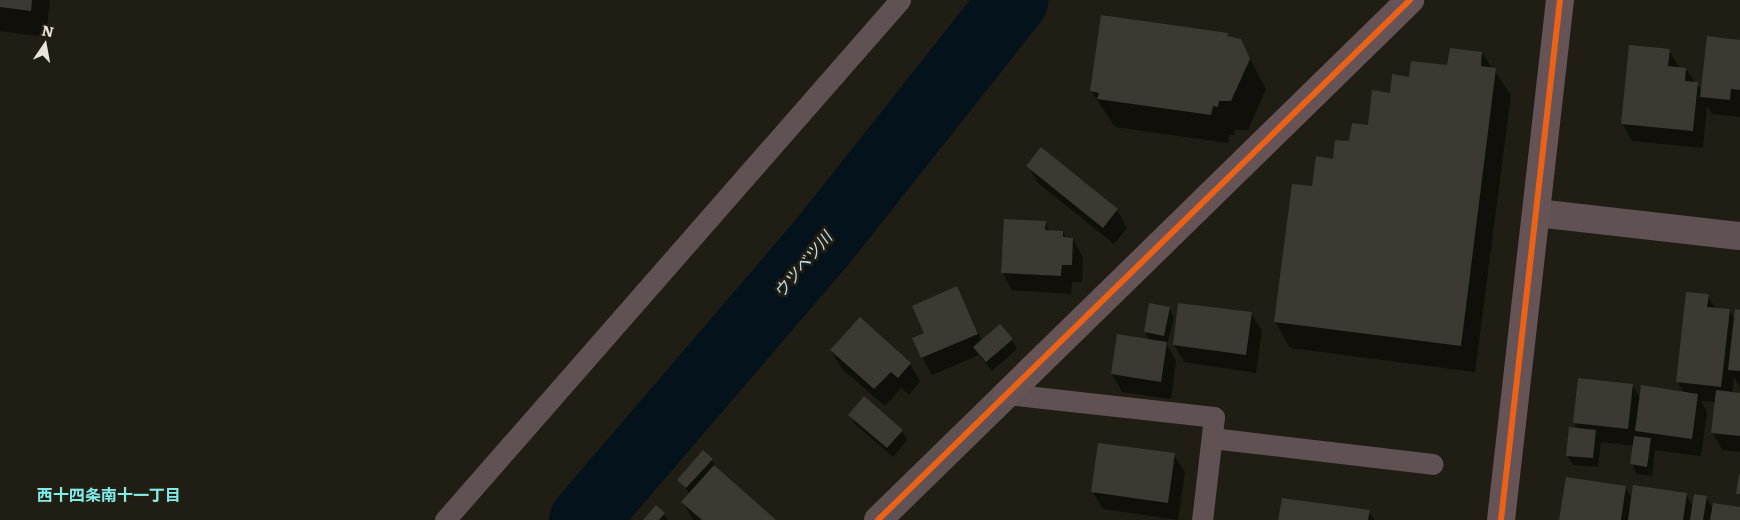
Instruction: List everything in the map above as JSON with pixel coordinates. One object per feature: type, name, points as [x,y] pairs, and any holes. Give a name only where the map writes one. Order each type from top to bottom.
[{"type":"street","points":[[878,520],[1410,0]]},
{"type":"street","points":[[1501,520],[1560,0]]},
{"type":"street","points":[[1536,213],[1740,236]]},
{"type":"lane","points":[[446,520],[900,0]]},
{"type":"lane","points":[[1007,394],[1214,417],[1202,520]]},
{"type":"lane","points":[[1212,438],[1432,464]]},
{"type":"building","points":[[0,0],[32,0],[31,11],[0,7]]},
{"type":"building","points":[[1101,15],[1228,33],[1228,36],[1241,39],[1250,59],[1231,101],[1219,101],[1218,107],[1213,106],[1211,115],[1097,99],[1099,93],[1090,91]]},
{"type":"building","points":[[1707,36],[1740,40],[1740,90],[1731,89],[1730,100],[1700,97]]},
{"type":"building","points":[[1629,45],[1670,49],[1668,66],[1686,68],[1685,81],[1698,82],[1693,131],[1621,124]]},
{"type":"building","points":[[1450,48],[1482,52],[1481,66],[1496,68],[1461,346],[1274,322],[1292,184],[1312,186],[1316,156],[1333,159],[1335,140],[1349,141],[1352,123],[1368,125],[1372,90],[1390,93],[1392,74],[1409,77],[1411,61],[1447,65]]},
{"type":"building","points":[[1041,147],[1118,209],[1103,228],[1026,166]]},
{"type":"building","points":[[1004,219],[1046,221],[1045,230],[1063,231],[1063,237],[1073,238],[1072,265],[1062,265],[1061,276],[1001,273]]},
{"type":"building","points":[[957,286],[978,334],[921,358],[912,338],[924,333],[912,306]]},
{"type":"building","points":[[1686,292],[1709,294],[1707,307],[1730,309],[1721,387],[1676,382]]},
{"type":"building","points":[[1149,303],[1170,307],[1164,336],[1144,332]]},
{"type":"building","points":[[1178,303],[1252,312],[1246,355],[1173,345]]},
{"type":"building","points":[[1735,309],[1740,310],[1740,371],[1728,370]]},
{"type":"building","points":[[860,317],[911,363],[898,378],[891,372],[874,389],[830,350]]},
{"type":"building","points":[[1000,324],[1013,339],[986,362],[973,347]]},
{"type":"building","points":[[1117,334],[1167,342],[1161,382],[1111,374]]},
{"type":"building","points":[[1578,378],[1633,384],[1628,429],[1573,423]]},
{"type":"building","points":[[1641,385],[1698,394],[1692,439],[1635,431]]},
{"type":"building","points":[[1716,390],[1740,393],[1740,436],[1711,433]]},
{"type":"building","points":[[864,396],[903,430],[887,448],[848,415]]},
{"type":"building","points":[[1569,427],[1596,430],[1593,458],[1566,456]]},
{"type":"building","points":[[1634,436],[1651,438],[1647,467],[1630,464]]},
{"type":"building","points":[[1098,443],[1175,453],[1168,503],[1091,492]]},
{"type":"building","points":[[703,450],[713,459],[686,488],[677,480]]},
{"type":"building","points":[[714,465],[776,520],[702,520],[681,502]]},
{"type":"building","points":[[1739,474],[1740,494],[1736,494]]},
{"type":"building","points":[[1566,477],[1626,486],[1621,520],[1559,520]]},
{"type":"building","points":[[1633,485],[1687,493],[1683,520],[1628,520]]},
{"type":"building","points":[[1694,494],[1707,496],[1703,520],[1690,520]]},
{"type":"building","points":[[1282,498],[1370,510],[1368,520],[1278,520]]},
{"type":"building","points":[[1713,503],[1740,507],[1740,520],[1710,520]]},
{"type":"building","points":[[656,505],[665,513],[659,520],[643,520]]},
{"type":"waterway","name":"ウツベツ川","points":[[583,520],[819,245],[1013,0]]},
{"type":"cycle path","points":[[878,520],[1410,0]]},
{"type":"cycle path","points":[[1501,520],[1560,0]]},
{"type":"district","name":"西十四条南十一丁目","points":[[109,494]]}]
